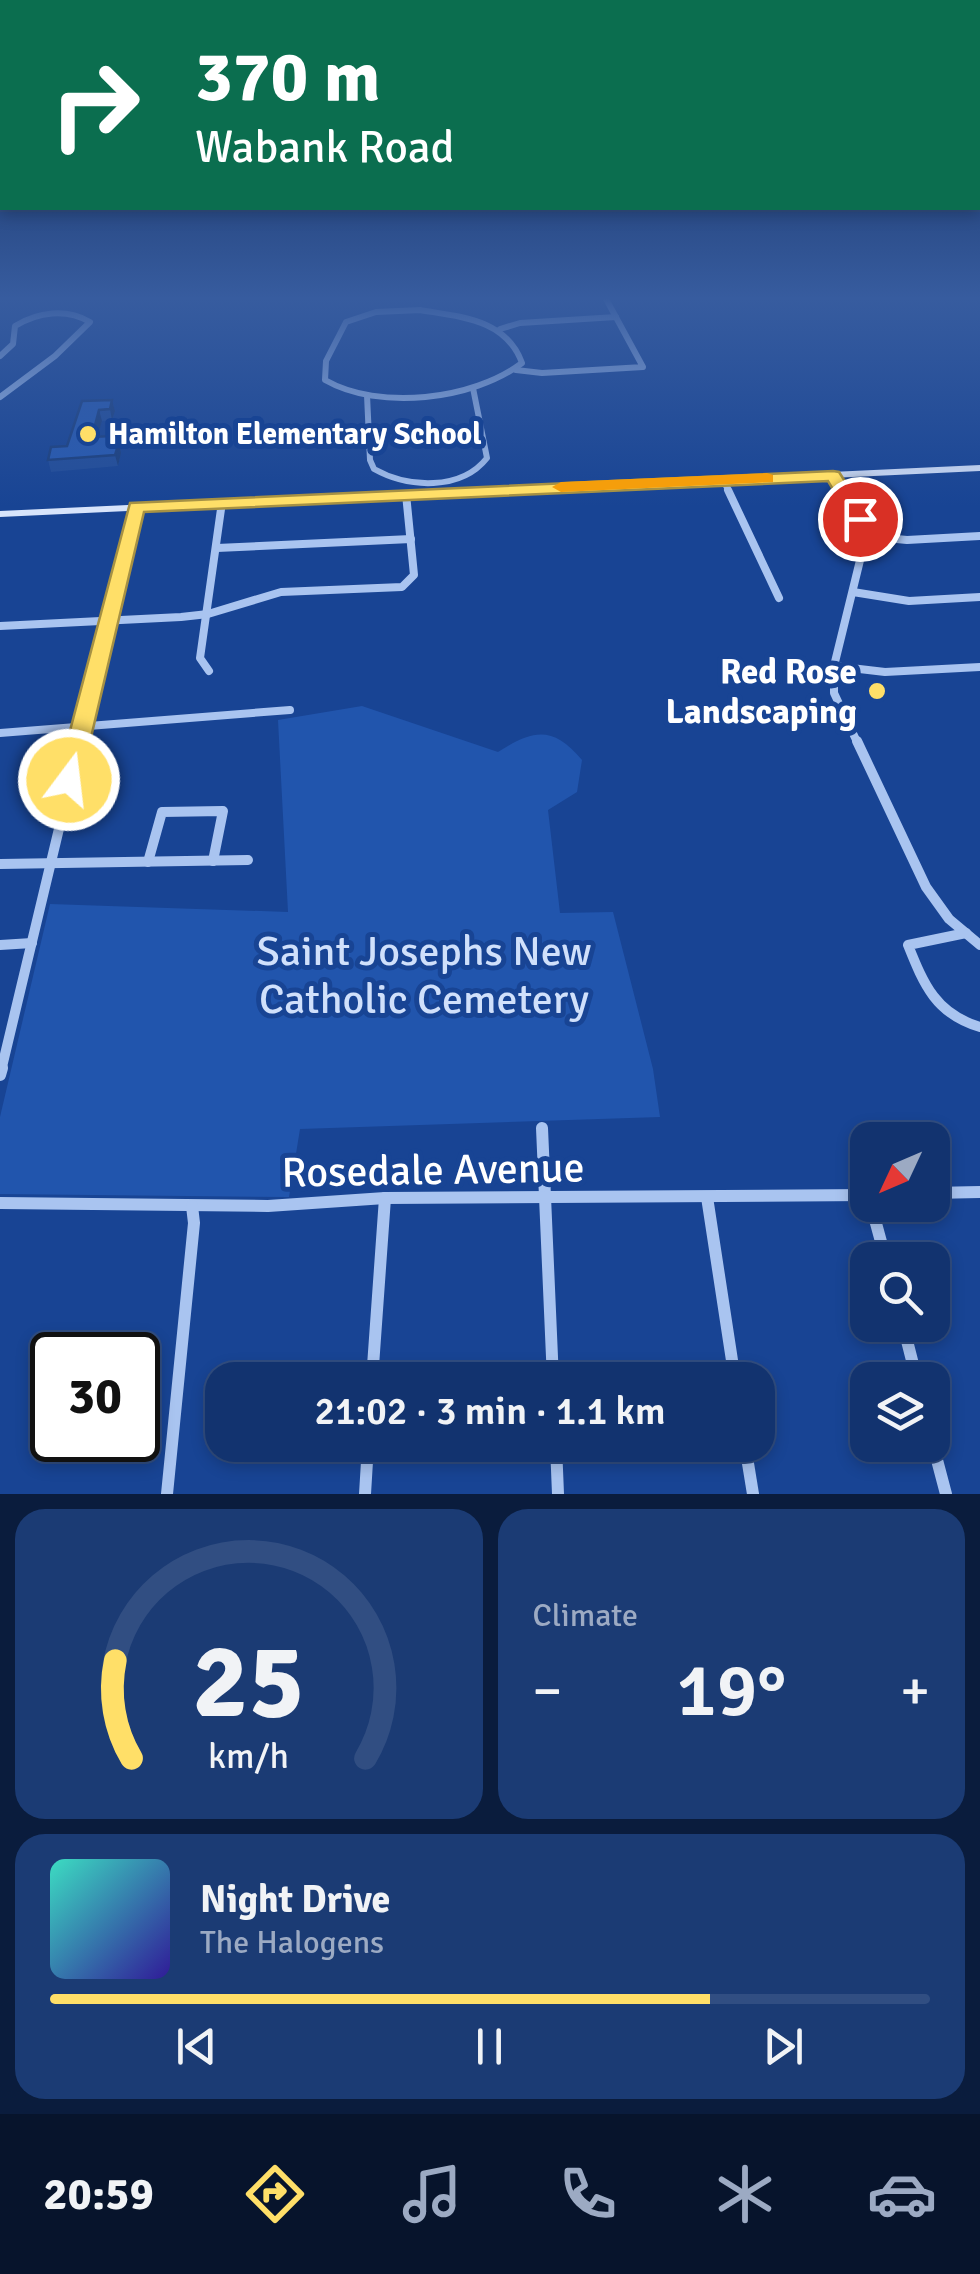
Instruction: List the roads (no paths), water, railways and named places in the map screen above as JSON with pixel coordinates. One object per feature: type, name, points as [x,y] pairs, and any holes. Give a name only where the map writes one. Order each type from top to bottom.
[{"type":"street","points":[[0,397],[40,367]]},
{"type":"street","points":[[326,367],[323,376],[340,390],[368,395],[473,388],[519,367]]},
{"type":"street","points":[[516,370],[542,373],[633,367]]},
{"type":"street","points":[[473,388],[486,458],[477,471],[475,490]]},
{"type":"street","points":[[368,395],[370,460],[374,469],[406,481],[466,476],[477,471]]},
{"type":"street","points":[[0,514],[980,468]]},
{"type":"street","points":[[466,476],[475,490]]},
{"type":"street","points":[[833,476],[866,536],[834,666],[833,688],[926,887],[980,945]]},
{"type":"street","points":[[723,480],[779,598]]},
{"type":"street","points":[[0,626],[208,614],[281,592],[402,588],[414,575],[406,494]]},
{"type":"street","points":[[208,670],[200,658],[222,502]]},
{"type":"street","points":[[0,1075],[3,1048],[32,943],[136,507]]},
{"type":"street","points":[[866,536],[907,540],[980,536]]},
{"type":"street","points":[[217,548],[411,538]]},
{"type":"street","points":[[853,592],[909,601],[980,598]]},
{"type":"street","points":[[834,666],[877,672],[980,667]]},
{"type":"street","points":[[0,733],[290,710]]},
{"type":"street","points":[[148,862],[162,812],[223,810],[213,861]]},
{"type":"street","points":[[0,864],[50,860],[248,860]]},
{"type":"street","points":[[966,934],[908,945],[931,1000],[948,1016],[980,1027]]},
{"type":"street","points":[[0,945],[32,943]]},
{"type":"street","points":[[542,1128],[551,1362]]},
{"type":"street","points":[[950,1193],[980,1192]]},
{"type":"street","name":"Rosedale Avenue","points":[[0,1203],[268,1206],[385,1198],[850,1195]]},
{"type":"street","points":[[707,1196],[732,1362]]},
{"type":"street","points":[[373,1362],[385,1198]]},
{"type":"street","points":[[167,1494],[194,1222],[192,1206]]},
{"type":"street","points":[[365,1494],[367,1462]]},
{"type":"street","points":[[557,1462],[558,1494]]},
{"type":"street","points":[[748,1462],[753,1494]]},
{"type":"street","points":[[938,1462],[946,1494]]},
{"type":"place","name":"Hamilton Elementary School","points":[[88,434]]},
{"type":"place","name":"Red Rose Landscaping","points":[[877,691]]},
{"type":"park label","name":"Saint Josephs New Catholic Cemetery","points":[[424,974]]}]
